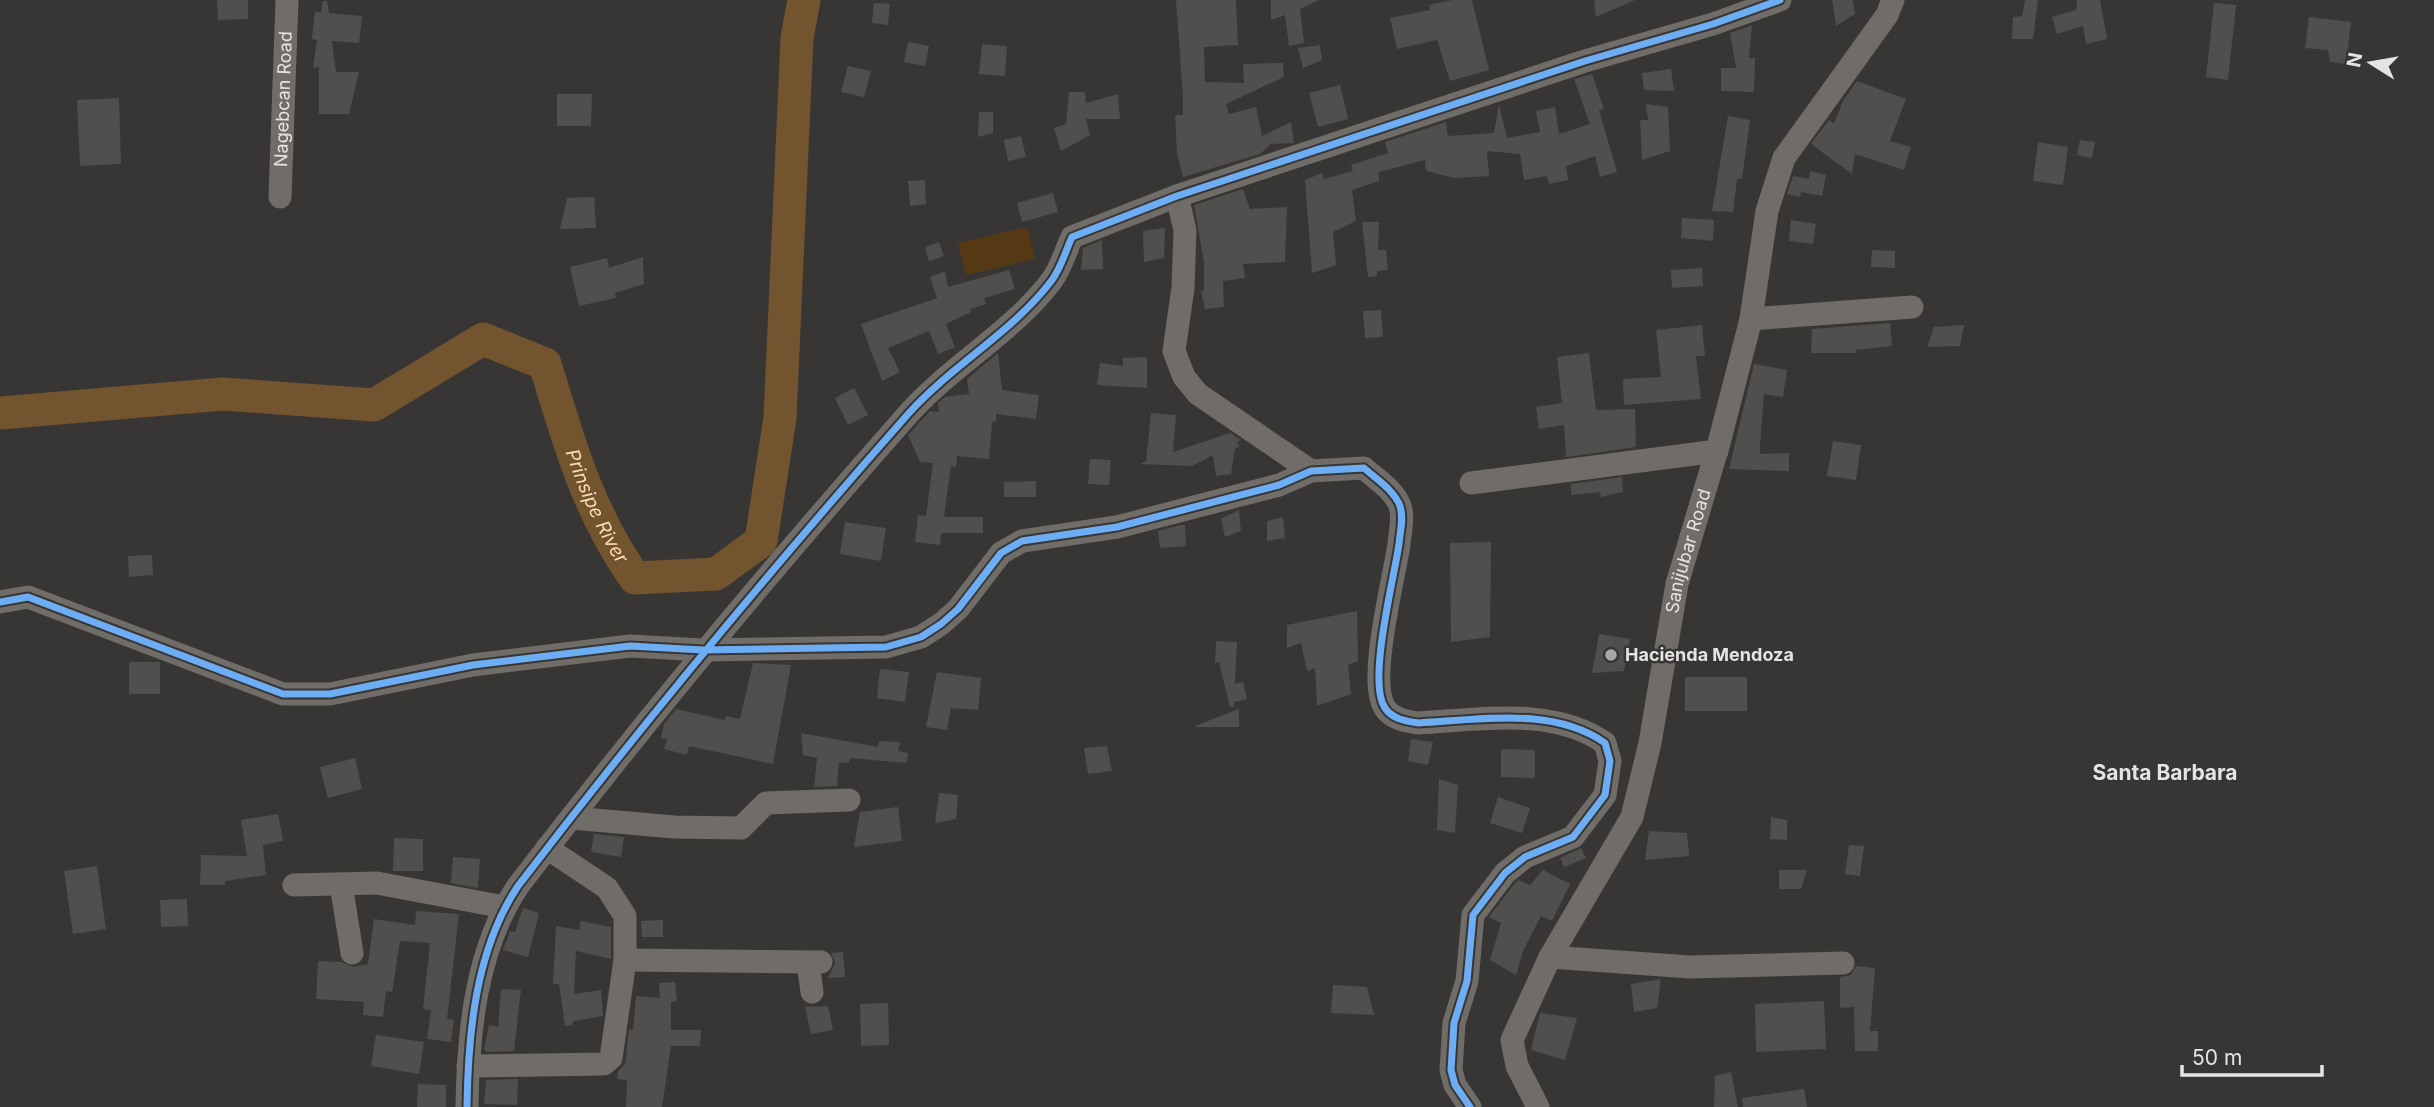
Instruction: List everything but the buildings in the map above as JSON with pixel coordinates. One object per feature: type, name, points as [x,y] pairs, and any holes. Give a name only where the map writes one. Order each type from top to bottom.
[{"type":"street","name":"Nagebcan Road","points":[[280,197],[287,0]]},
{"type":"street","points":[[467,1107],[468,1066],[480,972],[504,907],[547,848],[703,650],[919,402],[989,344],[1052,279],[1072,237],[1177,196],[1585,61],[1713,24],[1780,0]]},
{"type":"street","name":"Sanijubar Road","points":[[1538,1107],[1517,1066],[1512,1041],[1550,957],[1632,817],[1650,743],[1666,630],[1751,319],[1767,211],[1777,174],[1784,158],[1887,15],[1893,0]]},
{"type":"street","points":[[1177,196],[1185,230],[1183,288],[1174,351],[1184,377],[1198,394],[1311,471]]},
{"type":"street","points":[[1751,319],[1912,307]]},
{"type":"street","points":[[1471,483],[1717,451]]},
{"type":"street","points":[[0,602],[27,597],[283,694],[330,694],[473,665],[630,646],[703,650],[886,647],[921,637],[942,624],[958,610],[1001,553],[1022,541],[1117,527],[1279,485],[1311,471],[1364,468],[1393,493],[1401,508],[1394,585],[1381,643],[1378,693],[1385,710],[1401,720],[1418,723],[1525,718],[1587,730],[1605,743],[1609,761],[1605,795],[1573,837],[1525,858],[1505,873],[1473,915],[1467,981],[1454,1023],[1451,1070],[1455,1084],[1469,1107]]},
{"type":"street","points":[[572,818],[674,827],[741,828],[766,803],[849,800]]},
{"type":"street","points":[[468,1066],[604,1064],[611,1059],[625,960],[625,916],[607,888],[547,848]]},
{"type":"street","points":[[295,884],[377,883],[504,907]]},
{"type":"street","points":[[341,884],[352,953]]},
{"type":"street","points":[[1550,957],[1690,967],[1843,963]]},
{"type":"street","points":[[625,960],[814,962],[812,992]]},
{"type":"shaded area","points":[[1027,227],[1035,259],[966,275],[958,243]]},
{"type":"waterway","name":"Prinsipe River","points":[[0,413],[223,394],[374,405],[483,339],[545,364],[581,475],[604,527],[635,578],[716,574],[761,541],[780,418],[797,38],[804,0]]},
{"type":"cycle path","points":[[467,1107],[469,1050],[477,992],[492,937],[518,886],[709,646],[909,413],[1036,299],[1061,265],[1072,237],[1177,196],[1585,61],[1713,24],[1780,0]]},
{"type":"cycle path","points":[[0,602],[28,597],[283,694],[330,694],[473,665],[630,646],[703,650],[886,647],[921,637],[941,624],[958,609],[1001,553],[1022,541],[1117,527],[1279,485],[1311,471],[1364,468],[1394,495],[1402,515],[1380,654],[1380,695],[1388,712],[1400,719],[1418,723],[1514,718],[1562,724],[1584,731],[1605,743],[1610,761],[1605,795],[1573,837],[1525,857],[1505,873],[1473,915],[1467,981],[1454,1023],[1451,1070],[1455,1085],[1470,1107]]},
{"type":"place","name":"Hacienda Mendoza","points":[[1611,655]]},
{"type":"district","name":"Santa Barbara","points":[[2165,773]]}]
